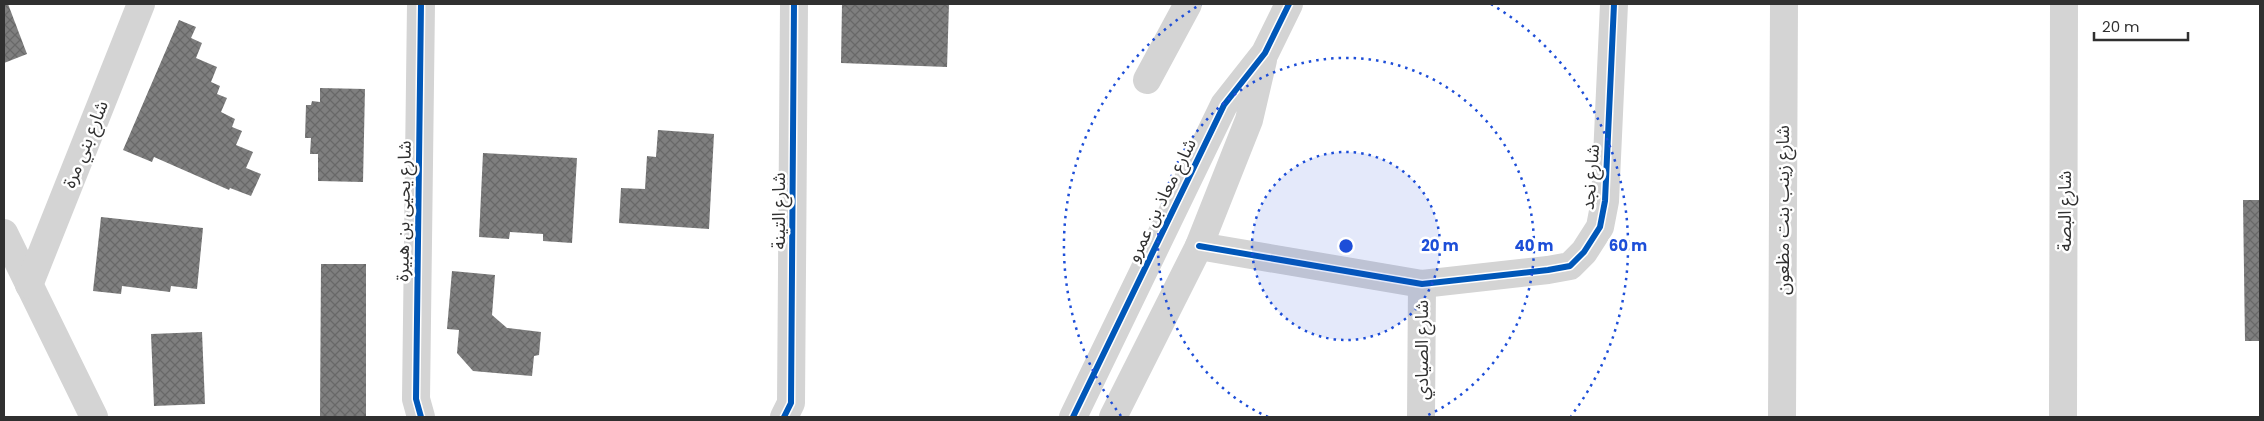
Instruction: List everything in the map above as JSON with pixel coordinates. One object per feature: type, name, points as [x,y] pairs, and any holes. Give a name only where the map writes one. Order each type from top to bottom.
[{"type":"street","name":"شارع بني مرة","points":[[29,285],[141,4]]},
{"type":"street","name":"شارع يحيى بن هبيرة","points":[[421,4],[416,399],[422,417]]},
{"type":"street","name":"شارع التينة","points":[[784,417],[791,403],[794,4]]},
{"type":"street","points":[[1148,80],[1188,4]]},
{"type":"street","name":"شارع معاذ بن عمرو","points":[[1073,417],[1224,105],[1265,53],[1290,4]]},
{"type":"street","name":"شارع نجد","points":[[1199,246],[1422,284],[1570,266],[1584,252],[1600,226],[1605,201],[1614,4]]},
{"type":"street","name":"شارع زينب بنت مظعون","points":[[1782,417],[1781,265],[1784,4]]},
{"type":"street","name":"شارع البصة","points":[[2063,417],[2064,4]]},
{"type":"street","name":"شارع معاذ بن عمرو","points":[[1113,417],[1199,246],[1249,120],[1265,53]]},
{"type":"street","points":[[4,233],[94,417]]},
{"type":"street","name":"شارع الصيادي","points":[[1421,417],[1422,284]]},
{"type":"building","points":[[4,4],[8,4],[27,54],[4,63]]},
{"type":"building","points":[[842,4],[949,4],[947,67],[841,63]]},
{"type":"building","points":[[179,20],[196,27],[191,38],[202,43],[196,58],[217,67],[211,82],[220,86],[217,94],[227,98],[221,112],[235,119],[232,127],[242,131],[236,145],[253,152],[246,168],[261,174],[251,196],[230,188],[229,190],[154,157],[152,162],[123,150]]},
{"type":"building","points":[[320,88],[365,89],[363,182],[318,181],[318,154],[310,154],[311,138],[305,138],[306,105],[311,105],[312,101],[320,102]]},
{"type":"building","points":[[658,130],[714,134],[709,229],[619,223],[621,188],[645,189],[647,156],[656,157]]},
{"type":"building","points":[[483,153],[577,158],[572,243],[543,241],[543,234],[510,232],[509,239],[479,237]]},
{"type":"building","points":[[2243,200],[2260,200],[2260,341],[2245,341]]},
{"type":"building","points":[[101,217],[203,228],[197,289],[171,286],[170,292],[122,286],[121,294],[93,291]]},
{"type":"building","points":[[321,264],[366,264],[366,417],[320,417]]},
{"type":"building","points":[[452,271],[495,275],[492,315],[507,328],[541,332],[539,355],[534,356],[532,376],[473,371],[457,353],[459,330],[447,329]]},
{"type":"building","points":[[202,332],[205,404],[154,406],[151,334]]},
{"type":"cycle path","points":[[421,4],[416,399],[421,417]]},
{"type":"cycle path","points":[[784,417],[791,403],[794,4]]},
{"type":"cycle path","points":[[1073,417],[1224,105],[1265,53],[1289,4]]},
{"type":"cycle path","points":[[1199,246],[1422,284],[1570,266],[1584,252],[1600,227],[1605,201],[1614,4]]}]
